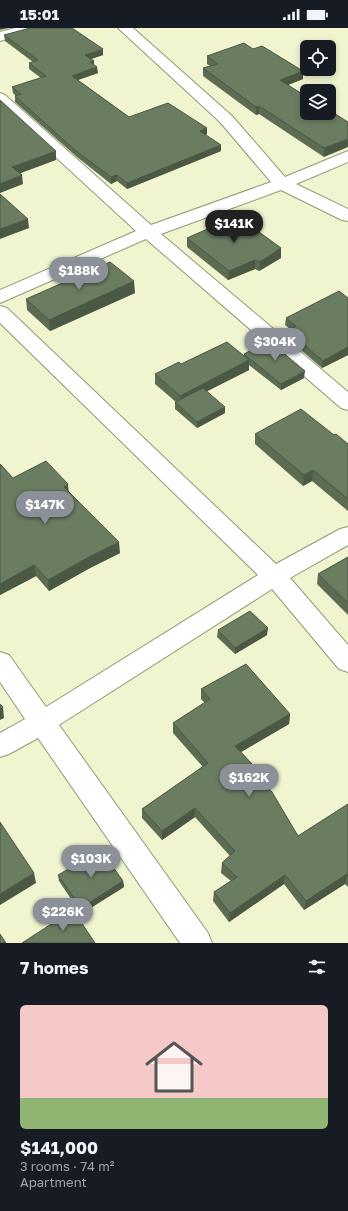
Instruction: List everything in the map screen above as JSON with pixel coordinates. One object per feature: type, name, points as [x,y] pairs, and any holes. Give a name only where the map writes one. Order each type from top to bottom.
[{"type":"street","points":[[0,37],[30,28]]},
{"type":"street","points":[[125,28],[226,118],[282,184],[348,216]]},
{"type":"street","points":[[0,98],[148,232],[348,403]]},
{"type":"street","points":[[0,297],[148,232],[282,184],[348,156]]},
{"type":"street","points":[[0,312],[274,576],[348,662]]},
{"type":"street","points":[[0,746],[43,722],[274,576],[348,535]]},
{"type":"street","points":[[0,662],[197,943]]},
{"type":"building","points":[[30,28],[72,28],[103,49],[85,55],[94,61],[90,62],[97,67],[72,76],[129,117],[168,103],[207,128],[200,131],[221,145],[127,183],[117,175],[111,177],[76,151],[15,96],[21,94],[12,87],[46,76],[29,63],[38,60],[4,35]]},
{"type":"building","points":[[244,43],[253,49],[262,46],[300,69],[300,72],[280,80],[300,93],[300,120],[336,120],[336,114],[348,122],[348,139],[324,148],[259,106],[256,107],[203,68],[218,64],[207,56]]},
{"type":"building","points":[[0,100],[56,151],[12,167],[22,175],[0,184]]},
{"type":"building","points":[[0,194],[28,219],[0,229]]},
{"type":"building","points":[[237,216],[281,248],[260,262],[255,260],[229,271],[187,238]]},
{"type":"building","points":[[110,262],[134,281],[49,320],[26,299]]},
{"type":"building","points":[[339,291],[348,298],[348,347],[323,361],[288,331],[296,326],[286,318]]},
{"type":"building","points":[[269,341],[305,371],[281,384],[244,354]]},
{"type":"building","points":[[227,342],[249,360],[180,396],[155,374],[179,362],[181,364]]},
{"type":"building","points":[[203,388],[225,407],[197,422],[175,402]]},
{"type":"building","points":[[301,409],[348,444],[348,499],[313,470],[304,475],[255,434]]},
{"type":"building","points":[[46,461],[68,484],[64,487],[119,542],[48,580],[34,565],[0,584],[0,464],[13,478]]},
{"type":"building","points":[[348,557],[348,603],[318,574]]},
{"type":"building","points":[[250,611],[268,628],[235,648],[218,630]]},
{"type":"building","points":[[246,664],[290,714],[235,746],[254,766],[250,769],[272,792],[298,836],[348,804],[348,876],[347,874],[306,901],[285,875],[230,913],[214,892],[237,877],[222,863],[235,851],[195,808],[162,831],[142,809],[208,763],[173,723],[210,699],[201,689]]},
{"type":"building","points":[[0,822],[34,873],[0,894]]},
{"type":"building","points":[[101,850],[123,881],[81,908],[58,875]]},
{"type":"building","points":[[73,910],[95,943],[22,943]]},
{"type":"building","points":[[0,934],[6,943],[0,943]]}]
